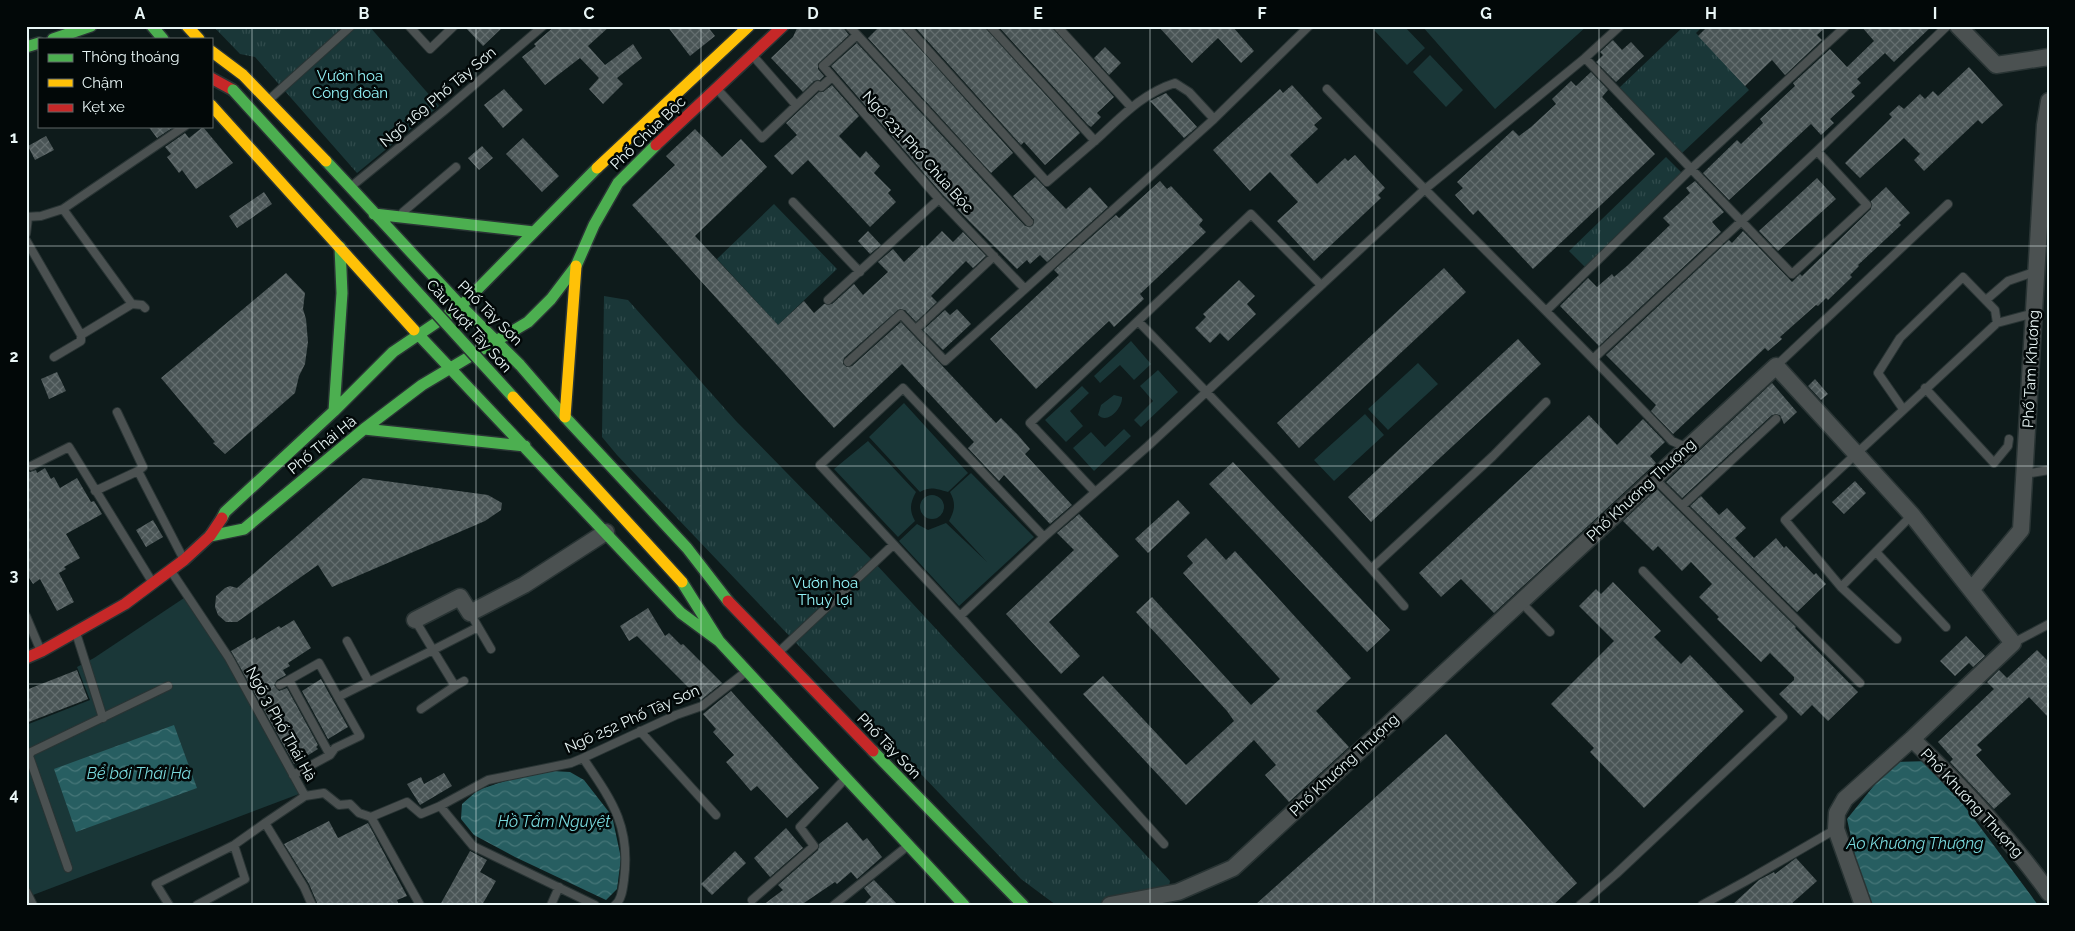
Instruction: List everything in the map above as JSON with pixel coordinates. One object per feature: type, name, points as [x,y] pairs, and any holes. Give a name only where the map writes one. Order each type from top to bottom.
[{"type":"main road","points":[[56,38],[91,26]]},
{"type":"main road","points":[[152,26],[162,38]]},
{"type":"main road","points":[[187,26],[198,38]]},
{"type":"main road","name":"Phố Chùa Bộc","points":[[461,306],[591,174],[749,26]]},
{"type":"main road","name":"Phố Chùa Bộc","points":[[496,342],[528,322],[551,299],[576,266],[594,225],[618,183],[783,26]]},
{"type":"main road","points":[[26,47],[38,43]]},
{"type":"main road","name":"Phố Tây Sơn","points":[[212,52],[243,75],[269,100],[496,342],[530,389],[565,416],[687,548],[734,609],[1023,905]]},
{"type":"main road","points":[[212,57],[233,90]]},
{"type":"main road","points":[[212,79],[233,90]]},
{"type":"main road","name":"Cầu vượt Tây Sơn","points":[[233,90],[682,582]]},
{"type":"main road","points":[[212,107],[418,335],[681,613],[719,641]]},
{"type":"main road","points":[[374,214],[534,232]]},
{"type":"main road","points":[[334,411],[342,293],[340,247]]},
{"type":"main road","points":[[366,278],[392,282],[400,278],[407,267],[411,253]]},
{"type":"main road","points":[[565,416],[576,266]]},
{"type":"main road","name":"Phố Thái Hà","points":[[26,658],[42,651],[125,604],[184,560],[210,536],[225,512],[334,411],[393,352],[461,306]]},
{"type":"main road","name":"Phố Thái Hà","points":[[210,536],[244,528],[364,429],[422,385],[496,342]]},
{"type":"main road","points":[[503,423],[504,410],[508,402],[517,393],[530,389]]},
{"type":"main road","points":[[364,429],[525,446]]},
{"type":"main road","points":[[682,582],[719,641],[964,905]]},
{"type":"main road","name":"Phố Tây Sơn","points":[[682,582],[734,609]]},
{"type":"street","points":[[1958,26],[1996,65],[2049,57]]},
{"type":"street","name":"Phố Tam Khương","points":[[1972,589],[2022,530],[2034,313],[2046,168],[2049,101]]},
{"type":"street","points":[[1776,366],[1912,515],[2013,642]]},
{"type":"street","name":"Phố Khương Thượng","points":[[1110,905],[1178,892],[1233,868],[1776,366]]},
{"type":"street","points":[[415,620],[460,598],[474,620],[606,532]]},
{"type":"street","name":"Phố Khương Thượng","points":[[1836,829],[1837,813],[1845,799],[1912,739],[2013,642]]},
{"type":"street","name":"Phố Khương Thượng","points":[[1912,739],[1950,775],[2015,848],[2049,893]]},
{"type":"street","points":[[1836,829],[1862,905]]},
{"type":"lane","points":[[269,100],[351,26]]},
{"type":"lane","points":[[409,26],[430,49],[454,26]]},
{"type":"lane","name":"Ngõ 169 Phố Tây Sơn","points":[[350,188],[446,110],[543,26]]},
{"type":"lane","points":[[849,26],[1029,222]]},
{"type":"lane","points":[[906,26],[1047,182],[1131,107],[1152,92],[1175,83],[1189,92],[1214,119]]},
{"type":"lane","points":[[990,26],[1095,141]]},
{"type":"lane","points":[[1058,26],[1131,107]]},
{"type":"lane","points":[[848,362],[901,314],[945,360],[1214,119],[1309,26]]},
{"type":"lane","points":[[960,616],[1044,537],[1148,446],[1320,284],[1424,190],[1585,58],[1620,26]]},
{"type":"lane","points":[[1547,310],[1691,170],[1846,26]]},
{"type":"lane","points":[[1594,358],[1817,151],[1947,26]]},
{"type":"lane","points":[[716,88],[762,138],[818,84],[821,87],[832,77],[823,66],[857,35]]},
{"type":"lane","points":[[752,56],[796,105]]},
{"type":"lane","points":[[1585,58],[1792,274],[1867,205],[1817,151]]},
{"type":"lane","name":"Ngõ 231 Phố Chùa Bộc","points":[[832,77],[939,199],[1025,289]]},
{"type":"lane","points":[[1327,89],[1424,190],[1594,358],[1682,453]]},
{"type":"lane","points":[[26,234],[27,217],[41,216],[63,209],[182,128]]},
{"type":"lane","points":[[398,217],[456,166]]},
{"type":"lane","points":[[828,300],[939,199]]},
{"type":"lane","points":[[793,202],[860,272]]},
{"type":"lane","points":[[1776,366],[1948,204]]},
{"type":"lane","points":[[63,209],[132,304]]},
{"type":"lane","points":[[1095,492],[1030,423],[1251,214],[1320,284]]},
{"type":"lane","points":[[26,240],[81,335],[81,341],[54,357]]},
{"type":"lane","points":[[916,329],[994,256]]},
{"type":"lane","points":[[1986,300],[2008,281],[2037,271]]},
{"type":"lane","points":[[1903,409],[1878,373],[1900,338],[1964,277],[1995,310],[1997,323]]},
{"type":"lane","points":[[81,335],[132,304],[142,305],[145,308]]},
{"type":"lane","points":[[1897,640],[1841,587],[1785,520],[1997,323],[2034,313]]},
{"type":"lane","points":[[1138,321],[1372,568],[1404,606]]},
{"type":"lane","points":[[1044,537],[903,388],[820,465],[960,616],[1164,844]]},
{"type":"lane","points":[[1925,388],[1994,463],[2008,446],[2009,439]]},
{"type":"lane","points":[[1372,568],[1493,456],[1546,402]]},
{"type":"lane","points":[[95,491],[143,468],[117,412]]},
{"type":"lane","points":[[1682,506],[1776,419]]},
{"type":"lane","points":[[1672,441],[1682,453]]},
{"type":"lane","points":[[31,466],[69,447],[153,584]]},
{"type":"lane","points":[[2025,474],[2049,470]]},
{"type":"lane","points":[[138,471],[184,560]]},
{"type":"lane","points":[[1654,478],[1860,683]]},
{"type":"lane","points":[[1841,587],[1912,515]]},
{"type":"lane","points":[[778,654],[893,545]]},
{"type":"lane","points":[[1876,552],[1946,627]]},
{"type":"lane","name":"Ngõ 3 Phố Thái Hà","points":[[169,905],[156,884],[234,845],[305,796],[229,658],[170,571]]},
{"type":"lane","points":[[1580,905],[1616,874],[1783,716],[1643,571]]},
{"type":"lane","points":[[1520,601],[1550,632]]},
{"type":"lane","points":[[26,616],[42,651]]},
{"type":"lane","points":[[415,620],[455,686]]},
{"type":"lane","points":[[338,697],[433,650],[474,620],[491,649]]},
{"type":"lane","points":[[2013,642],[2049,624]]},
{"type":"lane","points":[[75,632],[103,718]]},
{"type":"lane","points":[[347,641],[369,682]]},
{"type":"lane","points":[[280,685],[319,663],[360,736],[335,748],[330,755],[293,775]]},
{"type":"lane","name":"Ngõ 252 Phố Tây Sơn","points":[[371,817],[407,802],[421,814],[488,780],[571,763],[640,731],[702,706],[747,672]]},
{"type":"lane","points":[[289,680],[330,755]]},
{"type":"lane","points":[[421,709],[464,681]]},
{"type":"lane","points":[[68,868],[29,756],[32,752],[168,686]]},
{"type":"lane","points":[[640,731],[716,815]]},
{"type":"lane","points":[[583,758],[621,820],[627,858],[623,888],[619,902],[615,905]]},
{"type":"lane","points":[[752,900],[814,846],[800,827],[845,778]]},
{"type":"lane","points":[[305,796],[324,793],[339,805],[350,804],[359,813],[371,817],[420,905]]},
{"type":"lane","points":[[440,806],[473,846],[595,905]]},
{"type":"lane","points":[[265,823],[304,886],[312,905]]},
{"type":"lane","points":[[1702,905],[1836,829]]},
{"type":"lane","points":[[834,905],[889,862],[908,844]]},
{"type":"lane","points":[[197,905],[245,879],[234,845]]},
{"type":"lane","points":[[551,905],[559,887]]},
{"type":"lane","points":[[26,892],[34,905]]},
{"type":"green space","name":"Vườn hoa Công đoàn","points":[[213,26],[369,26],[439,106],[357,173],[255,57],[240,54]]},
{"type":"green space","points":[[1379,26],[1404,26],[1425,48],[1407,65],[1374,30]]},
{"type":"green space","points":[[1422,26],[1587,26],[1495,109]]},
{"type":"green space","points":[[1684,26],[1703,26],[1696,33],[1749,90],[1681,154],[1619,88]]},
{"type":"green space","points":[[1430,55],[1463,90],[1446,107],[1413,72]]},
{"type":"green space","points":[[1666,157],[1682,173],[1585,267],[1569,251]]},
{"type":"green space","points":[[774,204],[837,269],[778,325],[717,259]]},
{"type":"green space","name":"Vườn hoa Thuỷ lợi","points":[[604,296],[628,300],[736,421],[874,562],[1170,881],[1167,898],[1107,904],[1056,905],[1021,879],[617,455],[602,437]]},
{"type":"green space","points":[[1131,341],[1151,364],[1134,380],[1120,365],[1100,383],[1094,376]]},
{"type":"green space","points":[[1418,363],[1438,384],[1388,430],[1368,409]]},
{"type":"green space","points":[[1158,370],[1178,392],[1141,427],[1134,420],[1153,401],[1140,386]]},
{"type":"green space","points":[[1082,386],[1089,393],[1070,411],[1083,426],[1066,442],[1045,420]]},
{"type":"green space","points":[[1114,395],[1122,397],[1120,405],[1114,414],[1102,418],[1098,415],[1101,405]]},
{"type":"green space","points":[[904,403],[968,473],[948,492],[931,489],[920,492],[869,437]]},
{"type":"green space","points":[[1365,414],[1384,435],[1334,481],[1314,460]]},
{"type":"green space","points":[[1124,429],[1131,436],[1094,471],[1073,448],[1091,432],[1105,447]]},
{"type":"green space","points":[[868,441],[916,492],[911,506],[915,521],[898,537],[834,469]]},
{"type":"green space","points":[[971,473],[1034,537],[959,606],[899,541],[917,524],[928,530],[946,523],[987,562],[949,521],[954,506],[950,492]]},
{"type":"green space","points":[[932,495],[941,498],[944,507],[941,516],[932,519],[923,516],[920,507],[923,498]]},
{"type":"green space","points":[[184,598],[227,661],[299,794],[33,895],[26,883],[26,725],[90,700],[77,667],[94,658]]},
{"type":"water","name":"Bể bơi Thái Hà","points":[[174,725],[197,788],[76,832],[54,769]]},
{"type":"water","name":"Ao Khương Thượng","points":[[1931,761],[2038,905],[1870,905],[1863,892],[1847,819],[1893,762]]},
{"type":"water","name":"Hồ Tẩm Nguyệt","points":[[552,771],[570,772],[584,780],[612,816],[621,858],[617,889],[606,900],[515,857],[474,835],[461,819],[462,804],[478,790],[508,780]]},
{"type":"building","points":[[464,26],[504,26],[483,46]]},
{"type":"building","points":[[555,26],[610,26],[588,46],[605,65],[633,44],[642,58],[617,78],[623,84],[603,104],[589,89],[599,78],[580,58],[545,85],[522,57],[536,46],[534,44]]},
{"type":"building","points":[[667,26],[707,26],[715,36],[690,56]]},
{"type":"building","points":[[798,26],[842,26],[849,35],[818,64],[818,69],[824,76],[820,80],[814,81],[803,92],[771,58],[793,37]]},
{"type":"building","points":[[880,26],[900,26],[1013,153],[991,173],[868,38]]},
{"type":"building","points":[[914,26],[984,26],[1080,133],[1045,165],[1024,142],[1021,145]]},
{"type":"building","points":[[998,26],[1051,26],[1114,97],[1097,113],[1101,117],[1091,127],[1088,125]]},
{"type":"building","points":[[1158,26],[1232,26],[1254,51],[1241,63],[1218,38],[1192,63]]},
{"type":"building","points":[[1708,26],[1827,26],[1817,35],[1822,40],[1785,75],[1772,60],[1745,86],[1698,36]]},
{"type":"building","points":[[1861,26],[1932,26],[1894,62],[1885,53],[1857,79],[1861,83],[1851,92],[1855,96],[1830,119],[1834,123],[1821,135],[1811,124],[1729,200],[1703,173],[1737,140],[1741,144],[1763,123],[1760,119],[1795,86],[1793,83],[1830,49],[1847,67],[1874,41]]},
{"type":"building","points":[[1613,40],[1622,50],[1631,42],[1644,56],[1616,82],[1596,62],[1603,55],[1600,52]]},
{"type":"building","points":[[857,43],[1025,226],[1032,226],[1034,220],[1013,196],[1035,177],[1066,209],[1090,187],[1108,207],[1047,262],[1040,255],[1030,264],[1027,260],[1017,269],[943,195],[831,66]]},
{"type":"building","points":[[1105,47],[1121,63],[1109,75],[1094,58]]},
{"type":"building","points":[[1969,67],[2003,105],[1982,124],[1978,120],[1924,171],[1914,160],[1920,154],[1904,138],[1860,178],[1845,163],[1892,117],[1889,114],[1899,105],[1904,109],[1920,94],[1925,99],[1933,91],[1938,96]]},
{"type":"building","points":[[1591,72],[1608,90],[1602,97],[1655,154],[1533,269],[1478,210],[1473,215],[1455,195],[1463,188],[1457,182],[1513,130],[1519,136],[1531,127],[1556,104],[1552,99],[1571,81],[1576,86]]},
{"type":"building","points":[[832,85],[859,116],[839,136],[860,158],[866,151],[880,166],[874,173],[891,190],[888,193],[896,202],[870,227],[808,160],[792,175],[774,156],[797,135],[786,123],[819,92],[823,92]]},
{"type":"building","points":[[1292,85],[1322,118],[1314,125],[1318,129],[1290,155],[1317,184],[1345,158],[1348,161],[1355,155],[1385,188],[1378,195],[1381,198],[1314,261],[1277,221],[1298,202],[1270,172],[1250,191],[1213,150],[1280,89],[1283,93]]},
{"type":"building","points":[[504,89],[523,110],[503,128],[484,105]]},
{"type":"building","points":[[1166,93],[1197,127],[1184,138],[1150,101]]},
{"type":"building","points":[[150,128],[172,128],[157,138]]},
{"type":"building","points":[[204,128],[233,163],[196,189],[182,170],[179,173],[167,157],[171,154],[165,147],[185,133],[189,138]]},
{"type":"building","points":[[695,129],[722,157],[741,139],[767,167],[695,236],[778,325],[804,301],[814,313],[824,304],[832,304],[854,284],[863,295],[888,272],[878,262],[893,249],[904,262],[922,245],[925,248],[942,231],[953,242],[963,232],[986,256],[973,268],[966,261],[931,296],[937,302],[916,322],[905,310],[898,310],[844,358],[843,364],[847,367],[852,366],[901,322],[996,423],[1001,418],[1018,435],[1030,449],[1025,454],[1072,505],[1050,524],[1004,475],[999,481],[968,448],[974,442],[902,364],[834,428],[632,205],[675,165],[666,156]]},
{"type":"building","points":[[46,136],[54,150],[35,160],[28,146]]},
{"type":"building","points":[[523,138],[559,176],[542,192],[506,154]]},
{"type":"building","points":[[482,146],[493,158],[479,170],[468,158]]},
{"type":"building","points":[[1817,178],[1836,199],[1778,251],[1759,231]]},
{"type":"building","points":[[1160,181],[1167,189],[1171,186],[1203,220],[1199,225],[1206,232],[1140,294],[1144,299],[1114,327],[1109,321],[1036,389],[990,339],[1059,275],[1054,270],[1116,215],[1119,218]]},
{"type":"building","points":[[1695,181],[1724,212],[1712,222],[1721,232],[1599,346],[1560,306],[1588,278],[1597,287],[1612,274],[1614,277],[1627,266],[1670,225],[1663,218],[1690,193],[1686,188]]},
{"type":"building","points":[[1886,187],[1910,213],[1899,223],[1901,225],[1858,265],[1850,275],[1852,277],[1828,300],[1826,298],[1818,306],[1816,305],[1780,337],[1782,339],[1768,351],[1765,348],[1673,434],[1651,411],[1656,405],[1606,355],[1729,240],[1732,243],[1743,231],[1792,282],[1800,274],[1802,276],[1871,209],[1871,201]]},
{"type":"building","points":[[264,192],[272,204],[237,228],[229,216]]},
{"type":"building","points":[[868,231],[881,245],[870,254],[858,241]]},
{"type":"building","points":[[1444,268],[1466,292],[1299,448],[1277,423]]},
{"type":"building","points":[[286,273],[305,293],[303,309],[308,342],[305,364],[299,376],[295,393],[225,454],[213,443],[215,442],[161,378]]},
{"type":"building","points":[[1239,280],[1255,296],[1247,304],[1256,314],[1228,341],[1220,333],[1210,343],[1195,328],[1206,317],[1203,314]]},
{"type":"building","points":[[957,309],[971,324],[943,350],[923,330],[945,310],[950,315]]},
{"type":"building","points":[[1518,339],[1541,364],[1371,522],[1348,497]]},
{"type":"building","points":[[57,372],[66,391],[49,399],[41,379]]},
{"type":"building","points":[[1815,379],[1828,394],[1821,400],[1808,386]]},
{"type":"building","points":[[1772,383],[1797,412],[1784,424],[1780,415],[1772,415],[1682,498],[1666,482]]},
{"type":"building","points":[[1589,415],[1617,445],[1643,419],[1665,442],[1650,456],[1656,463],[1494,613],[1461,579],[1441,597],[1419,573]]},
{"type":"building","points":[[1233,462],[1390,630],[1367,652],[1209,484]]},
{"type":"building","points":[[45,468],[51,479],[54,477],[60,488],[77,478],[91,502],[94,501],[102,514],[66,534],[80,558],[64,567],[66,569],[59,573],[74,602],[57,611],[40,579],[33,584],[26,573],[26,469],[30,472],[36,470],[37,473]]},
{"type":"building","points":[[363,478],[488,495],[502,503],[501,510],[485,521],[332,587],[318,565],[237,622],[226,622],[218,615],[215,607],[216,596],[230,586],[237,588]]},
{"type":"building","points":[[1855,481],[1866,493],[1844,514],[1832,502]]},
{"type":"building","points":[[1657,489],[1796,627],[1858,692],[1828,721],[1812,705],[1801,716],[1779,694],[1794,680],[1794,677],[1770,653],[1761,662],[1717,619],[1719,617],[1699,597],[1712,584],[1691,562],[1682,571],[1658,546],[1653,551],[1623,521]]},
{"type":"building","points":[[1701,496],[1719,515],[1727,508],[1746,528],[1735,538],[1754,558],[1776,538],[1784,548],[1786,546],[1814,575],[1816,573],[1826,584],[1797,612],[1690,506]]},
{"type":"building","points":[[1178,500],[1190,513],[1148,553],[1135,539]]},
{"type":"building","points":[[1079,514],[1119,556],[1049,622],[1080,656],[1061,674],[1006,614],[1074,550],[1057,533]]},
{"type":"building","points":[[153,520],[163,537],[146,547],[136,530]]},
{"type":"building","points":[[1206,538],[1226,560],[1235,551],[1351,678],[1316,711],[1349,747],[1289,802],[1265,775],[1276,765],[1254,740],[1186,805],[1083,694],[1103,676],[1186,765],[1234,721],[1136,612],[1152,597],[1251,705],[1280,679],[1183,573],[1193,563],[1187,556]]},
{"type":"building","points":[[1613,582],[1661,631],[1654,637],[1681,664],[1690,655],[1744,711],[1644,808],[1590,752],[1594,748],[1551,704],[1614,641],[1579,606],[1596,589],[1601,594]]},
{"type":"building","points":[[648,608],[665,636],[669,633],[681,645],[683,644],[722,683],[701,700],[637,636],[629,641],[620,626]]},
{"type":"building","points":[[294,620],[311,648],[288,663],[290,666],[283,670],[286,675],[277,680],[274,685],[279,691],[287,688],[318,745],[316,747],[318,749],[294,764],[231,651],[255,637],[256,640],[279,626],[281,628]]},
{"type":"building","points":[[1966,636],[1985,656],[1973,667],[1969,663],[1955,676],[1940,661]]},
{"type":"building","points":[[2037,650],[2049,662],[2049,718],[2029,697],[1977,745],[1982,750],[1976,755],[2011,794],[1994,809],[1950,762],[1953,759],[1938,742],[1994,689],[1987,682],[1999,670],[2007,678]]},
{"type":"building","points":[[77,670],[88,699],[26,723],[26,690]]},
{"type":"building","points":[[321,679],[348,727],[328,739],[302,691]]},
{"type":"building","points":[[731,691],[819,788],[787,818],[757,786],[751,791],[726,762],[734,755],[713,732],[716,729],[703,714]]},
{"type":"building","points":[[1446,734],[1577,883],[1553,905],[1255,905]]},
{"type":"building","points":[[444,773],[452,786],[420,805],[407,784],[421,777],[424,784]]},
{"type":"building","points":[[329,821],[338,838],[368,823],[407,896],[397,900],[399,905],[318,905],[309,884],[284,844]]},
{"type":"building","points":[[847,822],[863,841],[867,838],[882,857],[857,879],[851,872],[837,884],[835,882],[801,905],[763,905],[783,890],[778,885],[818,850],[819,844]]},
{"type":"building","points":[[786,828],[803,848],[770,877],[754,858]]},
{"type":"building","points":[[470,851],[487,860],[480,872],[496,881],[482,905],[440,905]]},
{"type":"building","points":[[735,851],[746,863],[712,895],[701,884]]},
{"type":"building","points":[[1796,858],[1817,881],[1790,905],[1732,905],[1759,880],[1774,872],[1775,874]]},
{"type":"building","points":[[874,880],[898,905],[863,905],[871,897],[864,888]]},
{"type":"traffic: fast","points":[[56,38],[91,26]]},
{"type":"traffic: fast","points":[[152,26],[162,38]]},
{"type":"traffic: fast","points":[[26,47],[38,43]]},
{"type":"traffic: fast","points":[[233,90],[513,397]]},
{"type":"traffic: fast","points":[[210,536],[244,529],[364,429],[422,385],[528,322],[551,299],[576,266],[594,225],[618,183],[656,145]]},
{"type":"traffic: fast","points":[[326,161],[461,306],[520,365],[565,417],[687,548],[728,601]]},
{"type":"traffic: fast","points":[[222,518],[225,512],[334,411],[393,352],[461,306],[597,168]]},
{"type":"traffic: fast","points":[[374,214],[534,232]]},
{"type":"traffic: fast","points":[[334,411],[342,293],[340,247]]},
{"type":"traffic: fast","points":[[414,330],[681,613],[719,641]]},
{"type":"traffic: fast","points":[[364,429],[525,446]]},
{"type":"traffic: fast","points":[[682,582],[719,641],[964,905]]},
{"type":"traffic: fast","points":[[873,751],[1023,905]]},
{"type":"traffic: slow","points":[[187,26],[198,38]]},
{"type":"traffic: slow","points":[[597,168],[749,26]]},
{"type":"traffic: slow","points":[[212,52],[243,75],[326,161]]},
{"type":"traffic: slow","points":[[212,106],[414,330]]},
{"type":"traffic: slow","points":[[565,417],[576,266]]},
{"type":"traffic: slow","points":[[513,397],[682,582]]},
{"type":"traffic: jam","points":[[656,145],[783,26]]},
{"type":"traffic: jam","points":[[212,79],[233,90]]},
{"type":"traffic: jam","points":[[26,658],[42,651],[125,604],[184,560],[210,536],[222,518]]},
{"type":"traffic: jam","points":[[728,601],[873,751]]}]
